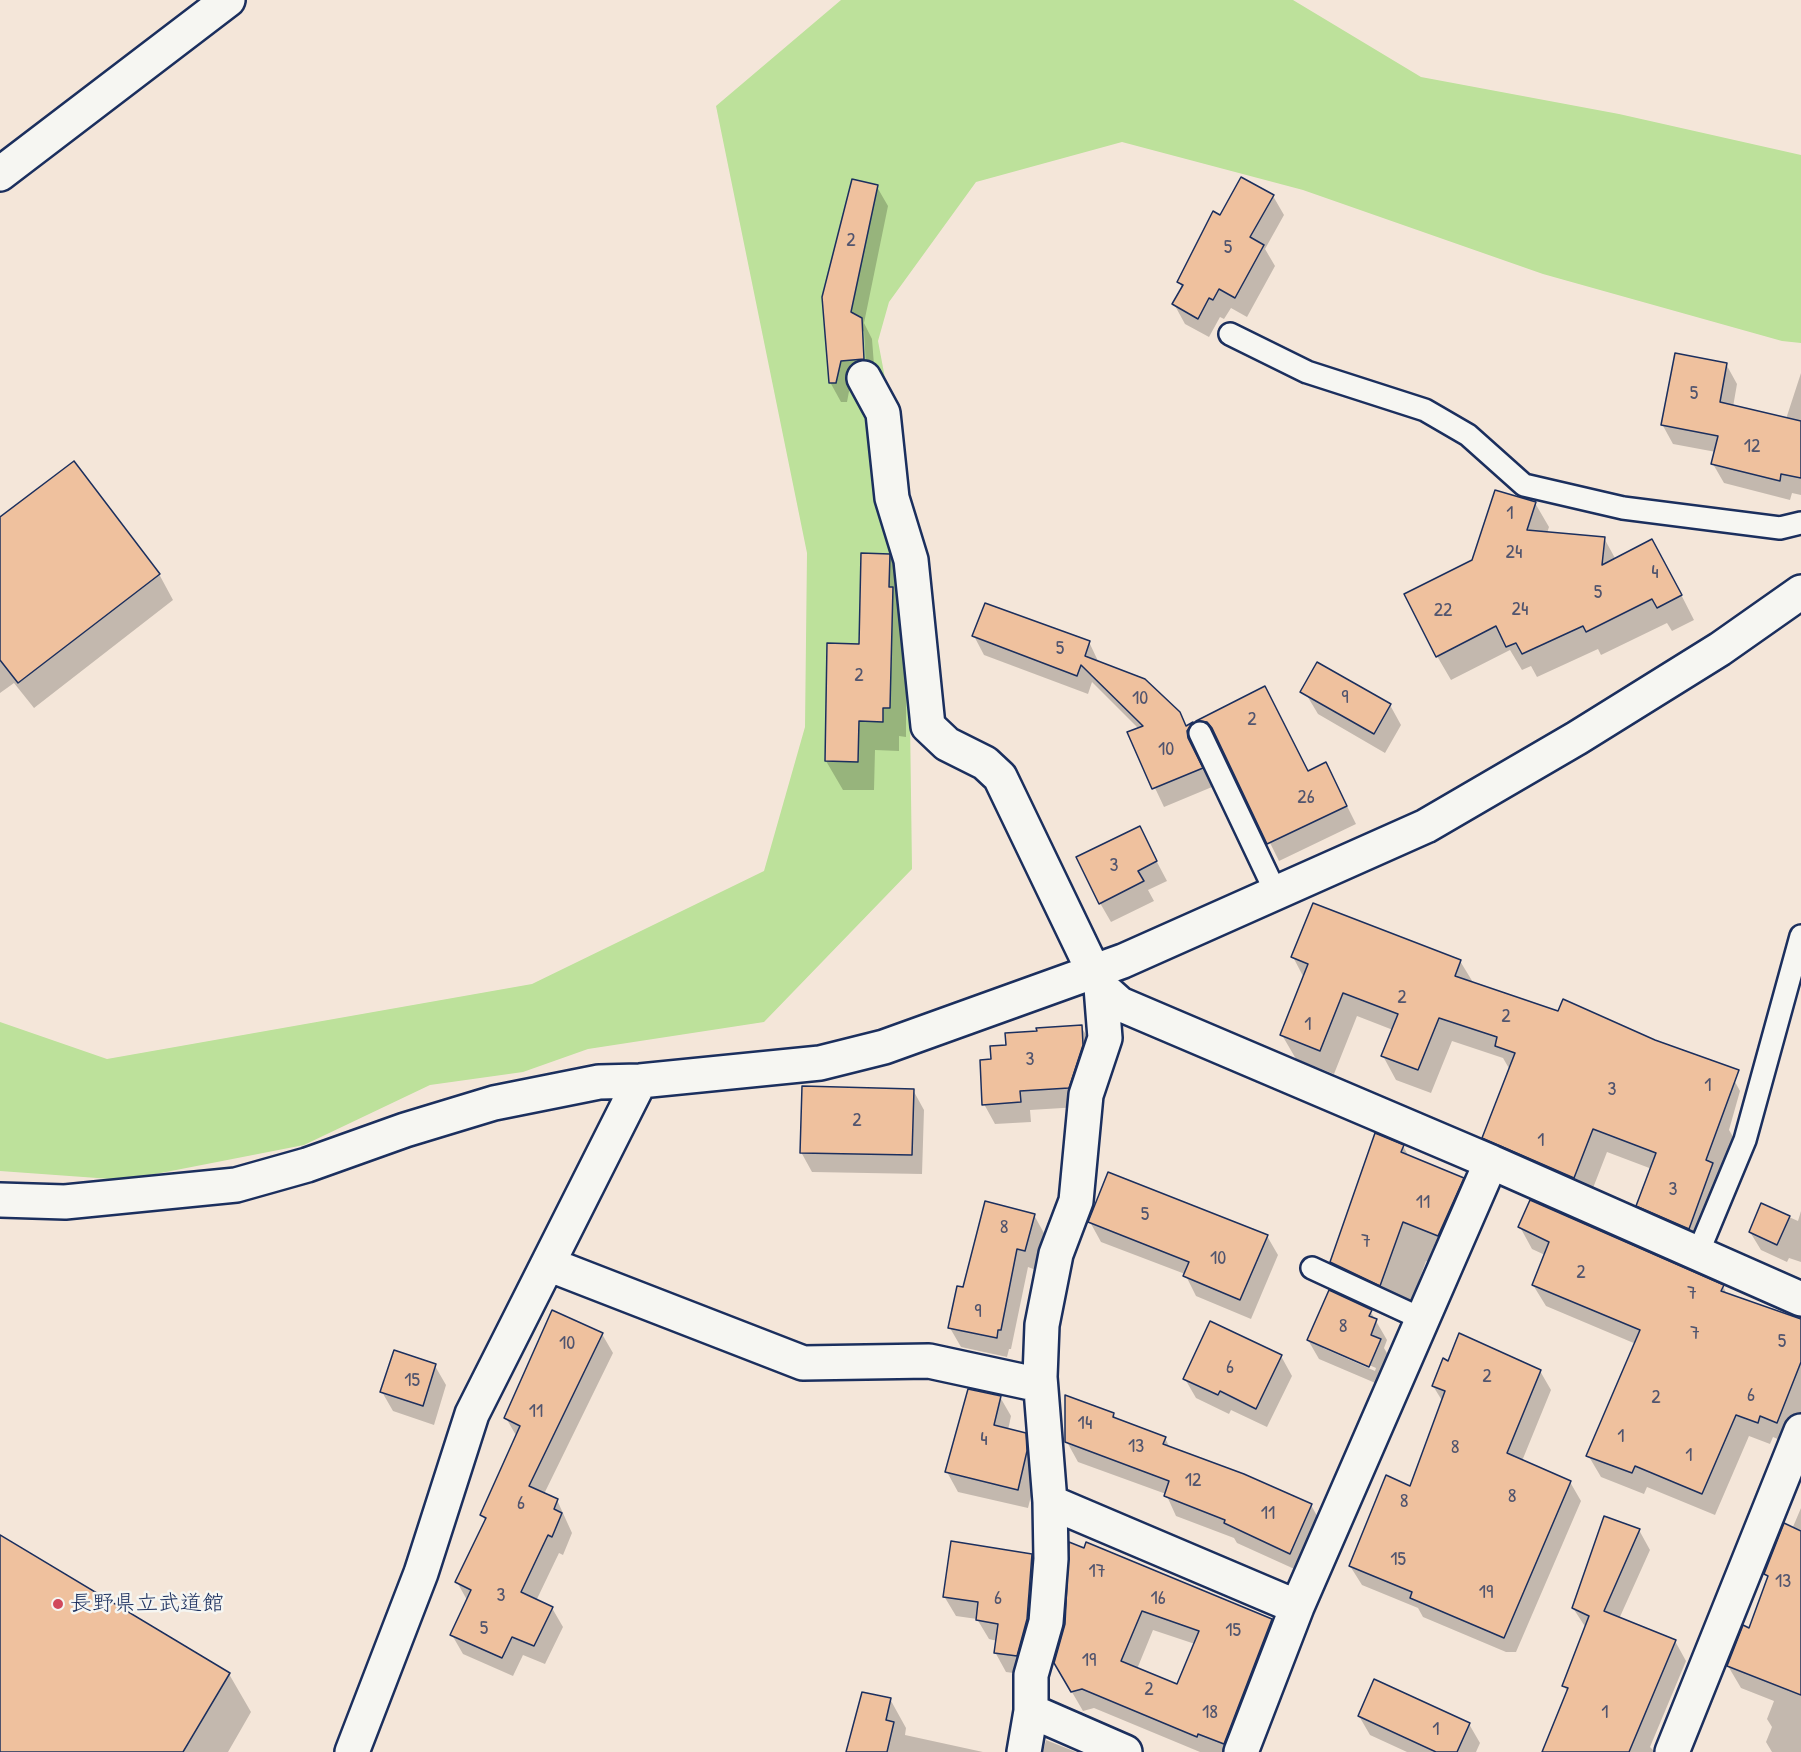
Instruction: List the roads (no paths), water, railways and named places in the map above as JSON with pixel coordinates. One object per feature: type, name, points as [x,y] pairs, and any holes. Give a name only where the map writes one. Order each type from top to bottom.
[{"type":"street","points":[[0,174],[228,0]]},
{"type":"street","points":[[864,378],[883,413],[892,498],[911,560],[928,726],[947,744],[985,764],[1000,777],[1097,979],[1120,1004],[1491,1162],[1801,1299]]},
{"type":"street","points":[[0,1200],[64,1202],[236,1185],[307,1165],[405,1130],[494,1103],[599,1082],[640,1081],[820,1063],[884,1047],[1097,979],[1123,961],[1426,826],[1606,720],[1720,649],[1801,592]]},
{"type":"street","points":[[1024,1752],[1031,1711],[1031,1675],[1046,1622],[1050,1592],[1050,1502],[1041,1384],[1042,1325],[1056,1254],[1076,1201],[1086,1095],[1105,1038],[1097,979]]},
{"type":"street","points":[[352,1752],[421,1573],[472,1414],[640,1081]]},
{"type":"street","points":[[1241,1752],[1297,1607],[1491,1162]]},
{"type":"street","points":[[548,1264],[803,1364],[928,1360],[1041,1384]]},
{"type":"street","points":[[1672,1752],[1801,1431]]},
{"type":"street","points":[[1050,1502],[1297,1607]]},
{"type":"street","points":[[1031,1711],[1125,1752]]},
{"type":"lane","points":[[1230,334],[1307,372],[1425,410],[1468,435],[1524,485],[1623,508],[1780,528],[1801,524]]},
{"type":"lane","points":[[1200,733],[1276,893]]},
{"type":"lane","points":[[1698,1253],[1745,1140],[1801,936]]},
{"type":"lane","points":[[1312,1268],[1422,1319]]},
{"type":"place","name":"長野県立武道館","points":[[58,1604]]}]
